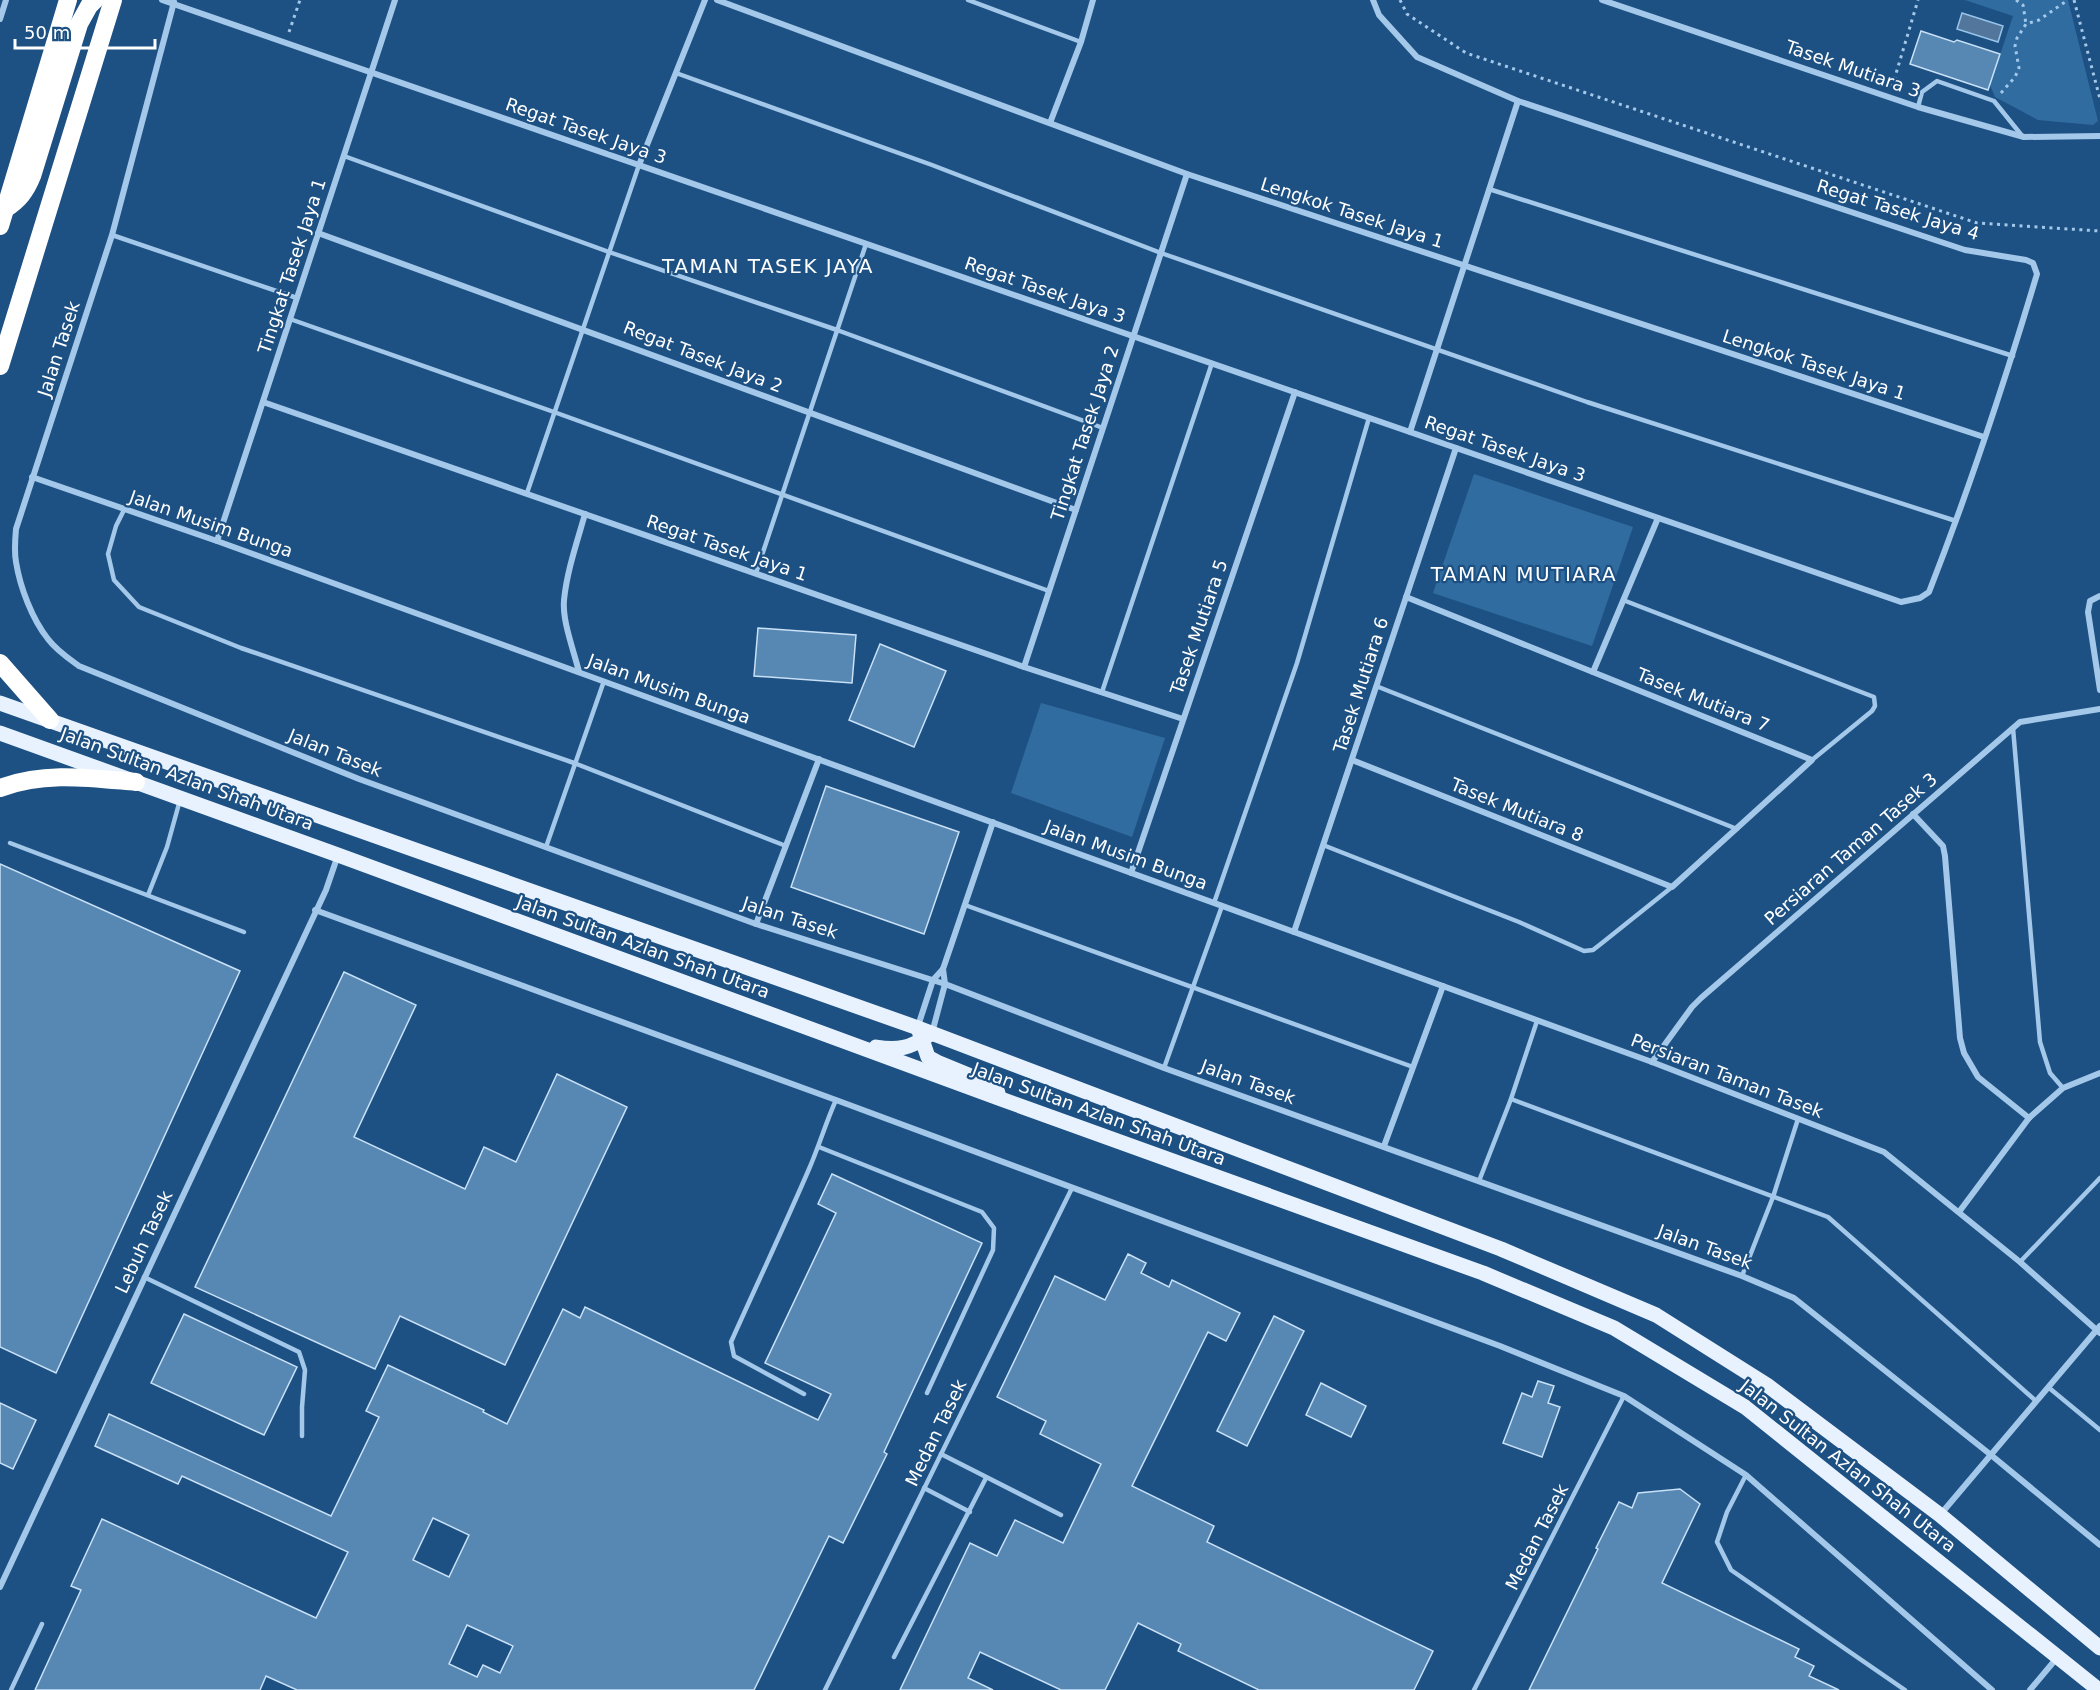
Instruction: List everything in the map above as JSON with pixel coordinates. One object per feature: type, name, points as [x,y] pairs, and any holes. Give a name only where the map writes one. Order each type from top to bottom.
[{"type":"highway","points":[[0,226],[68,0]]},
{"type":"highway","points":[[5,208],[21,196],[32,176],[79,24],[95,0]]},
{"type":"highway","points":[[0,366],[113,0]]},
{"type":"highway","points":[[0,663],[50,720]]},
{"type":"highway","points":[[0,788],[14,782],[61,776],[136,782]]},
{"type":"main road","name":"Jalan Sultan Azlan Shah Utara","points":[[0,703],[924,1034],[1500,1249],[1656,1315],[1767,1385],[1940,1515],[2100,1648]]},
{"type":"main road","name":"Jalan Sultan Azlan Shah Utara","points":[[0,733],[1483,1273],[1614,1328],[1745,1407],[2099,1690]]},
{"type":"main road","points":[[858,1047],[872,1046],[893,1050],[924,1034],[928,1057],[995,1086],[1001,1099]]},
{"type":"street","points":[[0,19],[6,0]]},
{"type":"street","name":"Regat Tasek Jaya 3","points":[[162,0],[174,2],[286,43],[1901,602],[1920,598]]},
{"type":"street","name":"Tingkat Tasek Jaya 1","points":[[217,541],[395,0]]},
{"type":"street","points":[[639,165],[705,0]]},
{"type":"street","name":"Lengkok Tasek Jaya 1","points":[[717,0],[1187,174],[1984,437]]},
{"type":"street","points":[[1050,123],[1081,42],[1093,0]]},
{"type":"street","points":[[1373,0],[1379,15],[1417,57],[1518,100],[1410,432]]},
{"type":"street","name":"Tasek Mutiara 3","points":[[1602,0],[1918,107],[2024,137],[2100,136]]},
{"type":"street","name":"Jalan Tasek","points":[[174,2],[112,235],[16,529],[16,562],[26,595],[48,640],[63,655],[79,666],[359,779],[756,924],[945,984],[1164,1068],[1742,1276],[1794,1298],[2100,1545]]},
{"type":"street","name":"Regat Tasek Jaya 4","points":[[1518,100],[1965,250],[2033,263],[2037,274],[2013,356],[1929,592],[1920,598]]},
{"type":"street","name":"Tingkat Tasek Jaya 2","points":[[1024,667],[1187,174]]},
{"type":"street","name":"Regat Tasek Jaya 2","points":[[318,233],[583,327],[1076,510]]},
{"type":"street","name":"Tasek Mutiara 5","points":[[1131,873],[1296,392]]},
{"type":"street","name":"Regat Tasek Jaya 1","points":[[263,402],[1024,667],[1183,719]]},
{"type":"street","name":"Tasek Mutiara 6","points":[[1294,932],[1456,448]]},
{"type":"street","name":"Jalan Musim Bunga","points":[[32,477],[217,541],[1294,932]]},
{"type":"street","points":[[579,672],[564,601],[585,514]]},
{"type":"street","points":[[1593,672],[1658,518]]},
{"type":"street","points":[[2100,596],[2090,601],[2088,612],[2100,690]]},
{"type":"street","name":"Tasek Mutiara 7","points":[[1406,597],[1812,760]]},
{"type":"street","name":"Persiaran Taman Tasek 3","points":[[1652,1062],[1701,998],[2020,722],[2100,709]]},
{"type":"street","points":[[756,924],[819,759]]},
{"type":"street","name":"Tasek Mutiara 8","points":[[1352,760],[1672,887]]},
{"type":"street","points":[[1672,887],[1812,760]]},
{"type":"street","points":[[1913,814],[1943,846],[1960,1038],[1964,1053],[1978,1077],[2029,1118]]},
{"type":"street","points":[[924,1034],[933,980],[943,969],[993,822]]},
{"type":"street","name":"Lebuh Tasek","points":[[0,1587],[326,890],[338,855]]},
{"type":"street","points":[[315,910],[1500,1346],[1624,1396],[1746,1475],[1992,1690]]},
{"type":"street","name":"Persiaran Taman Tasek","points":[[1294,932],[1652,1062],[1884,1152],[2020,1262],[2099,1330]]},
{"type":"street","points":[[924,1034],[945,984],[943,969]]},
{"type":"street","points":[[1384,1146],[1443,986]]},
{"type":"street","points":[[1959,1212],[2029,1118],[2063,1088],[2100,1073]]},
{"type":"street","points":[[1940,1515],[2099,1330]]},
{"type":"street","points":[[2030,1690],[2058,1657]]},
{"type":"lane","points":[[968,0],[1081,42]]},
{"type":"lane","points":[[676,73],[932,165],[1161,253],[1437,350],[1587,402],[1956,521]]},
{"type":"lane","points":[[1918,107],[1922,92],[1937,81],[1994,101],[2024,137]]},
{"type":"lane","points":[[344,156],[609,252],[837,330],[1103,428]]},
{"type":"lane","points":[[527,494],[639,165]]},
{"type":"lane","points":[[1489,189],[2013,356]]},
{"type":"lane","points":[[112,235],[297,298]]},
{"type":"lane","points":[[756,573],[866,244]]},
{"type":"lane","points":[[290,318],[1049,591]]},
{"type":"lane","points":[[1102,692],[1212,363]]},
{"type":"lane","points":[[1214,903],[1297,663],[1369,418]]},
{"type":"lane","points":[[124,510],[116,526],[108,554],[114,580],[139,607],[241,648],[574,764],[786,846]]},
{"type":"lane","points":[[1623,600],[1874,698],[1875,706],[1872,711],[1812,760]]},
{"type":"lane","points":[[546,847],[604,681]]},
{"type":"lane","points":[[1376,686],[1737,829]]},
{"type":"lane","points":[[2013,728],[2040,1042],[2050,1073],[2063,1088]]},
{"type":"lane","points":[[148,895],[167,848],[180,797]]},
{"type":"lane","points":[[10,843],[244,932]]},
{"type":"lane","points":[[1323,845],[1519,922],[1584,951],[1593,950],[1672,887]]},
{"type":"lane","points":[[965,905],[1413,1067]]},
{"type":"lane","points":[[1164,1068],[1222,906]]},
{"type":"lane","points":[[1479,1181],[1511,1099],[1537,1021]]},
{"type":"lane","points":[[1511,1099],[1828,1217],[2036,1401]]},
{"type":"lane","points":[[804,1394],[734,1356],[731,1342],[789,1217],[836,1100]]},
{"type":"lane","points":[[1742,1276],[1773,1197],[1798,1119]]},
{"type":"lane","points":[[819,1147],[982,1212],[994,1228],[993,1251],[927,1393]]},
{"type":"lane","points":[[2020,1262],[2100,1178]]},
{"type":"lane","name":"Medan Tasek","points":[[825,1690],[1072,1188]]},
{"type":"lane","points":[[144,1277],[299,1352],[305,1370],[302,1436]]},
{"type":"lane","points":[[2048,1387],[2100,1430]]},
{"type":"lane","name":"Medan Tasek","points":[[1474,1690],[1624,1396]]},
{"type":"lane","points":[[941,1454],[1061,1515]]},
{"type":"lane","points":[[1746,1475],[1727,1512],[1717,1542],[1731,1570],[1905,1690]]},
{"type":"lane","points":[[894,1657],[986,1478]]},
{"type":"lane","points":[[924,1488],[970,1512]]},
{"type":"lane","points":[[11,1690],[42,1624]]},
{"type":"path","points":[[286,43],[300,0]]},
{"type":"path","points":[[1400,0],[1407,14],[1466,53],[1977,223],[2100,231]]},
{"type":"path","points":[[1888,97],[1918,0]]},
{"type":"path","points":[[1994,101],[2015,77],[2019,68],[2015,46],[2026,24],[2024,5],[2016,0]]},
{"type":"path","points":[[2026,24],[2039,21],[2068,0]]},
{"type":"path","points":[[2074,0],[2100,99]]},
{"type":"shaded area","points":[[1965,0],[2068,0],[2098,121],[2093,125],[2038,120],[1995,97],[1990,85],[2013,16]]},
{"type":"shaded area","points":[[1962,13],[2003,26],[1998,42],[1957,29]]},
{"type":"shaded area","points":[[1474,474],[1633,527],[1592,646],[1433,593]]},
{"type":"shaded area","points":[[1041,703],[1165,738],[1132,837],[1011,793]]},
{"type":"building","points":[[1921,31],[2000,54],[1988,90],[1910,64]]},
{"type":"building","points":[[758,628],[856,635],[852,683],[754,676]]},
{"type":"building","points":[[880,644],[946,671],[914,747],[849,720]]},
{"type":"building","points":[[826,786],[959,832],[924,934],[791,887]]},
{"type":"building","points":[[0,864],[240,971],[56,1373],[0,1347]]},
{"type":"building","points":[[344,972],[416,1005],[354,1137],[465,1189],[484,1147],[516,1162],[557,1074],[627,1107],[505,1365],[400,1316],[375,1369],[195,1287]]},
{"type":"building","points":[[832,1174],[982,1243],[884,1452],[887,1454],[843,1543],[829,1536],[754,1690],[297,1690],[266,1676],[260,1690],[35,1690],[81,1590],[71,1586],[102,1519],[316,1618],[348,1552],[182,1476],[178,1484],[95,1446],[109,1414],[331,1516],[379,1417],[366,1411],[388,1365],[484,1410],[483,1412],[507,1424],[563,1309],[580,1318],[585,1307],[818,1420],[831,1394],[765,1363],[836,1213],[818,1204]],"holes":[[[433,1518],[469,1535],[449,1577],[413,1560]],[[467,1625],[513,1646],[500,1673],[483,1665],[477,1677],[449,1664]]]},
{"type":"building","points":[[1128,1254],[1146,1263],[1141,1273],[1169,1287],[1172,1280],[1240,1313],[1226,1341],[1208,1332],[1132,1486],[1214,1526],[1207,1542],[1433,1651],[1414,1690],[1259,1690],[1178,1651],[1181,1644],[1138,1623],[1105,1690],[1061,1690],[980,1652],[968,1678],[993,1690],[900,1690],[970,1543],[997,1556],[1015,1520],[1063,1543],[1101,1464],[1040,1434],[1046,1421],[997,1397],[1055,1276],[1105,1300]]},
{"type":"building","points":[[184,1314],[297,1367],[264,1435],[151,1383]]},
{"type":"building","points":[[1274,1316],[1304,1331],[1247,1446],[1217,1431]]},
{"type":"building","points":[[1538,1381],[1554,1386],[1548,1403],[1560,1407],[1542,1457],[1503,1443],[1522,1393],[1532,1397]]},
{"type":"building","points":[[1321,1383],[1366,1406],[1351,1437],[1306,1415]]},
{"type":"building","points":[[0,1403],[36,1420],[13,1469],[0,1463]]},
{"type":"building","points":[[1680,1489],[1700,1504],[1662,1583],[1799,1649],[1795,1657],[1814,1666],[1809,1676],[1839,1690],[1529,1690],[1619,1502],[1632,1508],[1638,1493]]},
{"type":"district","name":"TAMAN TASEK JAYA","points":[[768,266]]},
{"type":"district","name":"TAMAN MUTIARA","points":[[1524,574]]}]
